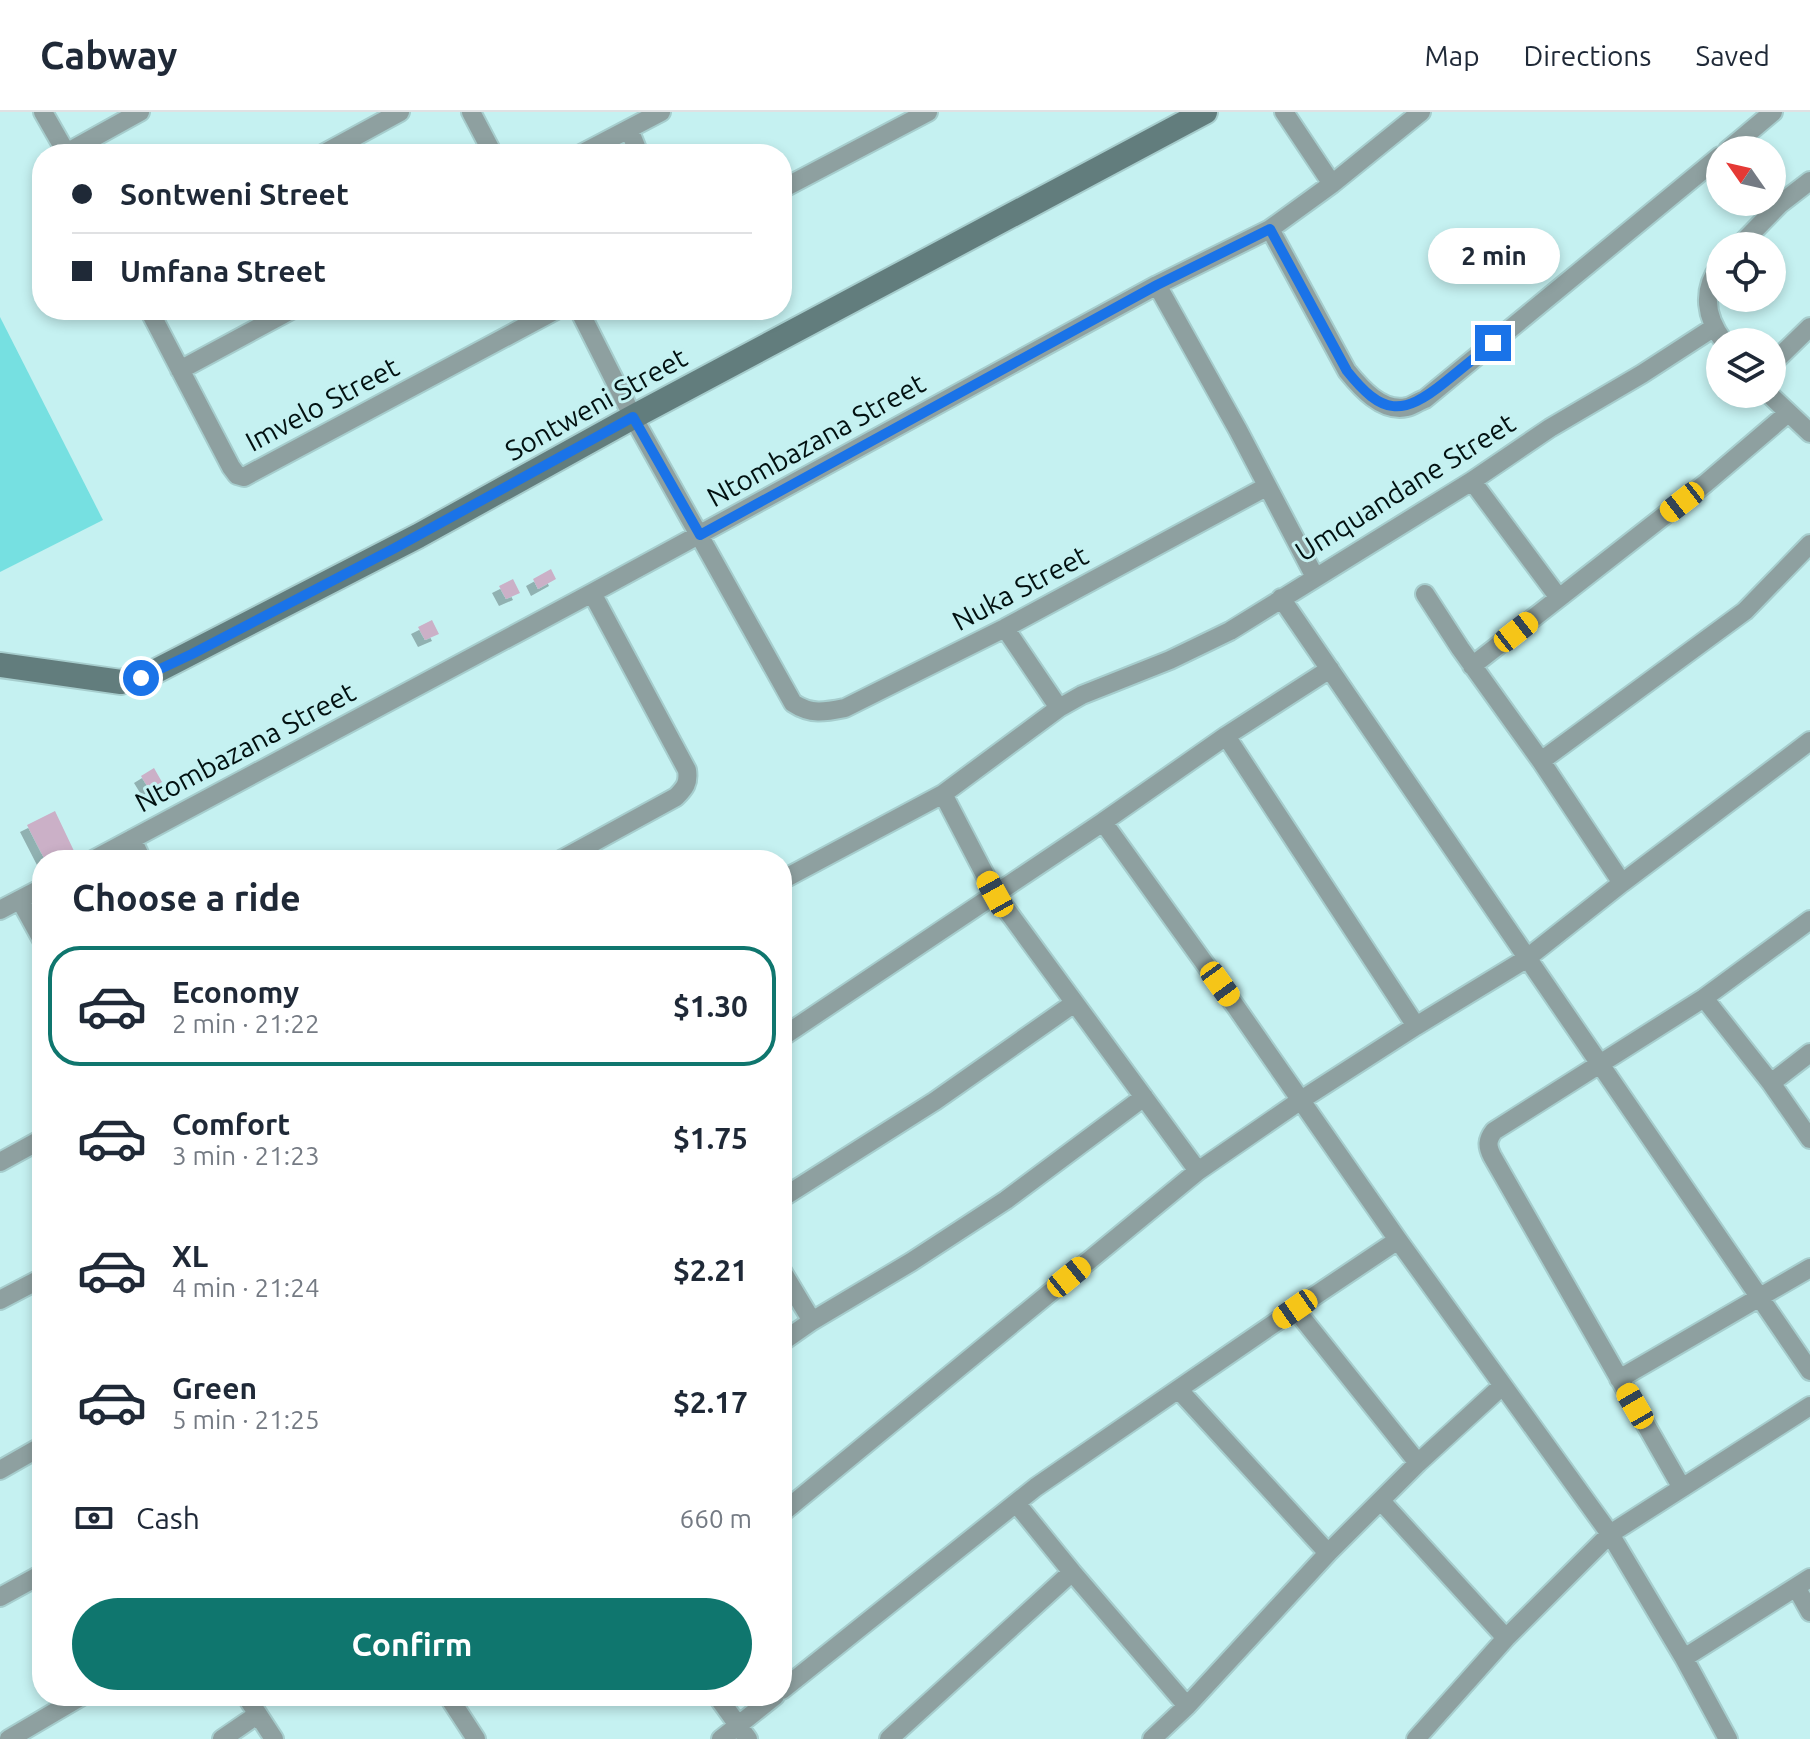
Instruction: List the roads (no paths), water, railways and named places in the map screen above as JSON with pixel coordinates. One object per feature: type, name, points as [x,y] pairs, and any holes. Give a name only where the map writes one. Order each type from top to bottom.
[{"type":"street","points":[[43,112],[61,144]]},
{"type":"street","points":[[82,144],[140,112]]},
{"type":"street","points":[[341,144],[400,112]]},
{"type":"street","points":[[471,112],[488,144]]},
{"type":"street","points":[[600,144],[661,112]]},
{"type":"street","points":[[792,184],[928,112]]},
{"type":"street","name":"Sontweni Street","points":[[0,665],[103,681],[121,682],[141,678],[418,536],[633,417],[1205,112]]},
{"type":"street","points":[[1284,112],[1332,184]]},
{"type":"street","name":"Ntombazana Street","points":[[112,850],[700,535],[1157,285],[1270,229],[1332,184],[1421,112]]},
{"type":"street","points":[[1745,136],[1773,112]]},
{"type":"street","points":[[629,129],[635,144]]},
{"type":"street","points":[[1270,229],[1347,371],[1374,399],[1406,408],[1425,399],[1706,168]]},
{"type":"street","points":[[1753,232],[1780,204],[1810,181]]},
{"type":"street","points":[[1157,285],[1315,577]]},
{"type":"street","name":"Imvelo Street","points":[[154,320],[231,467],[237,475],[244,477],[537,320]]},
{"type":"street","points":[[180,370],[272,320]]},
{"type":"street","points":[[584,320],[633,417],[700,535]]},
{"type":"street","points":[[1786,350],[1810,327]]},
{"type":"street","name":"Umquandane Street","points":[[792,875],[943,794],[1059,708],[1102,686],[1199,647],[1230,631],[1472,481],[1550,428],[1642,374],[1706,342]]},
{"type":"street","points":[[1783,408],[1810,433]]},
{"type":"street","points":[[1472,666],[1706,483],[1788,413]]},
{"type":"street","points":[[1472,481],[1559,598]]},
{"type":"street","name":"Nuka Street","points":[[700,535],[793,703],[812,712],[823,713],[845,708],[1005,628],[1266,487]]},
{"type":"street","points":[[1541,761],[1745,611],[1810,544]]},
{"type":"street","points":[[579,850],[676,797],[685,788],[688,778],[687,770],[592,593]]},
{"type":"street","points":[[1425,594],[1622,883]]},
{"type":"street","points":[[1281,598],[1810,1371]]},
{"type":"street","points":[[1005,628],[1059,708]]},
{"type":"street","points":[[792,1030],[1330,669]]},
{"type":"street","points":[[1226,736],[1416,1026]]},
{"type":"street","points":[[792,1505],[1198,1171],[1301,1100],[1526,959],[1810,741]]},
{"type":"street","points":[[943,794],[995,894],[1198,1171]]},
{"type":"street","points":[[1103,822],[1610,1534],[1728,1739]]},
{"type":"street","points":[[132,839],[137,850]]},
{"type":"street","points":[[0,910],[32,893]]},
{"type":"street","points":[[20,900],[32,922]]},
{"type":"street","points":[[1682,1488],[1488,1148],[1488,1138],[1494,1131],[1704,998],[1810,920]]},
{"type":"street","points":[[1704,998],[1771,1083],[1810,1139]]},
{"type":"street","points":[[792,1192],[935,1101],[1073,1004]]},
{"type":"street","points":[[1771,1083],[1810,1053]]},
{"type":"street","points":[[792,1335],[1006,1200],[1144,1097]]},
{"type":"street","points":[[0,1162],[32,1144]]},
{"type":"street","points":[[792,1682],[1016,1503],[1398,1240]]},
{"type":"street","points":[[1619,1379],[1810,1268]]},
{"type":"street","points":[[0,1300],[32,1283]]},
{"type":"street","points":[[792,1288],[812,1321]]},
{"type":"street","points":[[1295,1309],[1418,1463]]},
{"type":"street","points":[[1152,1739],[1187,1706],[1328,1553],[1418,1463],[1502,1386]]},
{"type":"street","points":[[1179,1390],[1328,1553]]},
{"type":"street","points":[[1416,1739],[1506,1638],[1610,1534],[1810,1406]]},
{"type":"street","points":[[0,1470],[32,1452]]},
{"type":"street","points":[[1381,1501],[1506,1638]]},
{"type":"street","points":[[1016,1503],[1187,1706]]},
{"type":"street","points":[[889,1739],[1072,1572]]},
{"type":"street","points":[[0,1597],[32,1579]]},
{"type":"street","points":[[1684,1658],[1803,1583],[1810,1612]]},
{"type":"street","points":[[9,1739],[65,1706]]},
{"type":"street","points":[[252,1706],[274,1739]]},
{"type":"street","points":[[455,1706],[476,1739]]},
{"type":"street","points":[[724,1706],[743,1732]]},
{"type":"street","points":[[721,1739],[743,1732],[766,1706]]},
{"type":"street","points":[[222,1739],[257,1715]]}]
